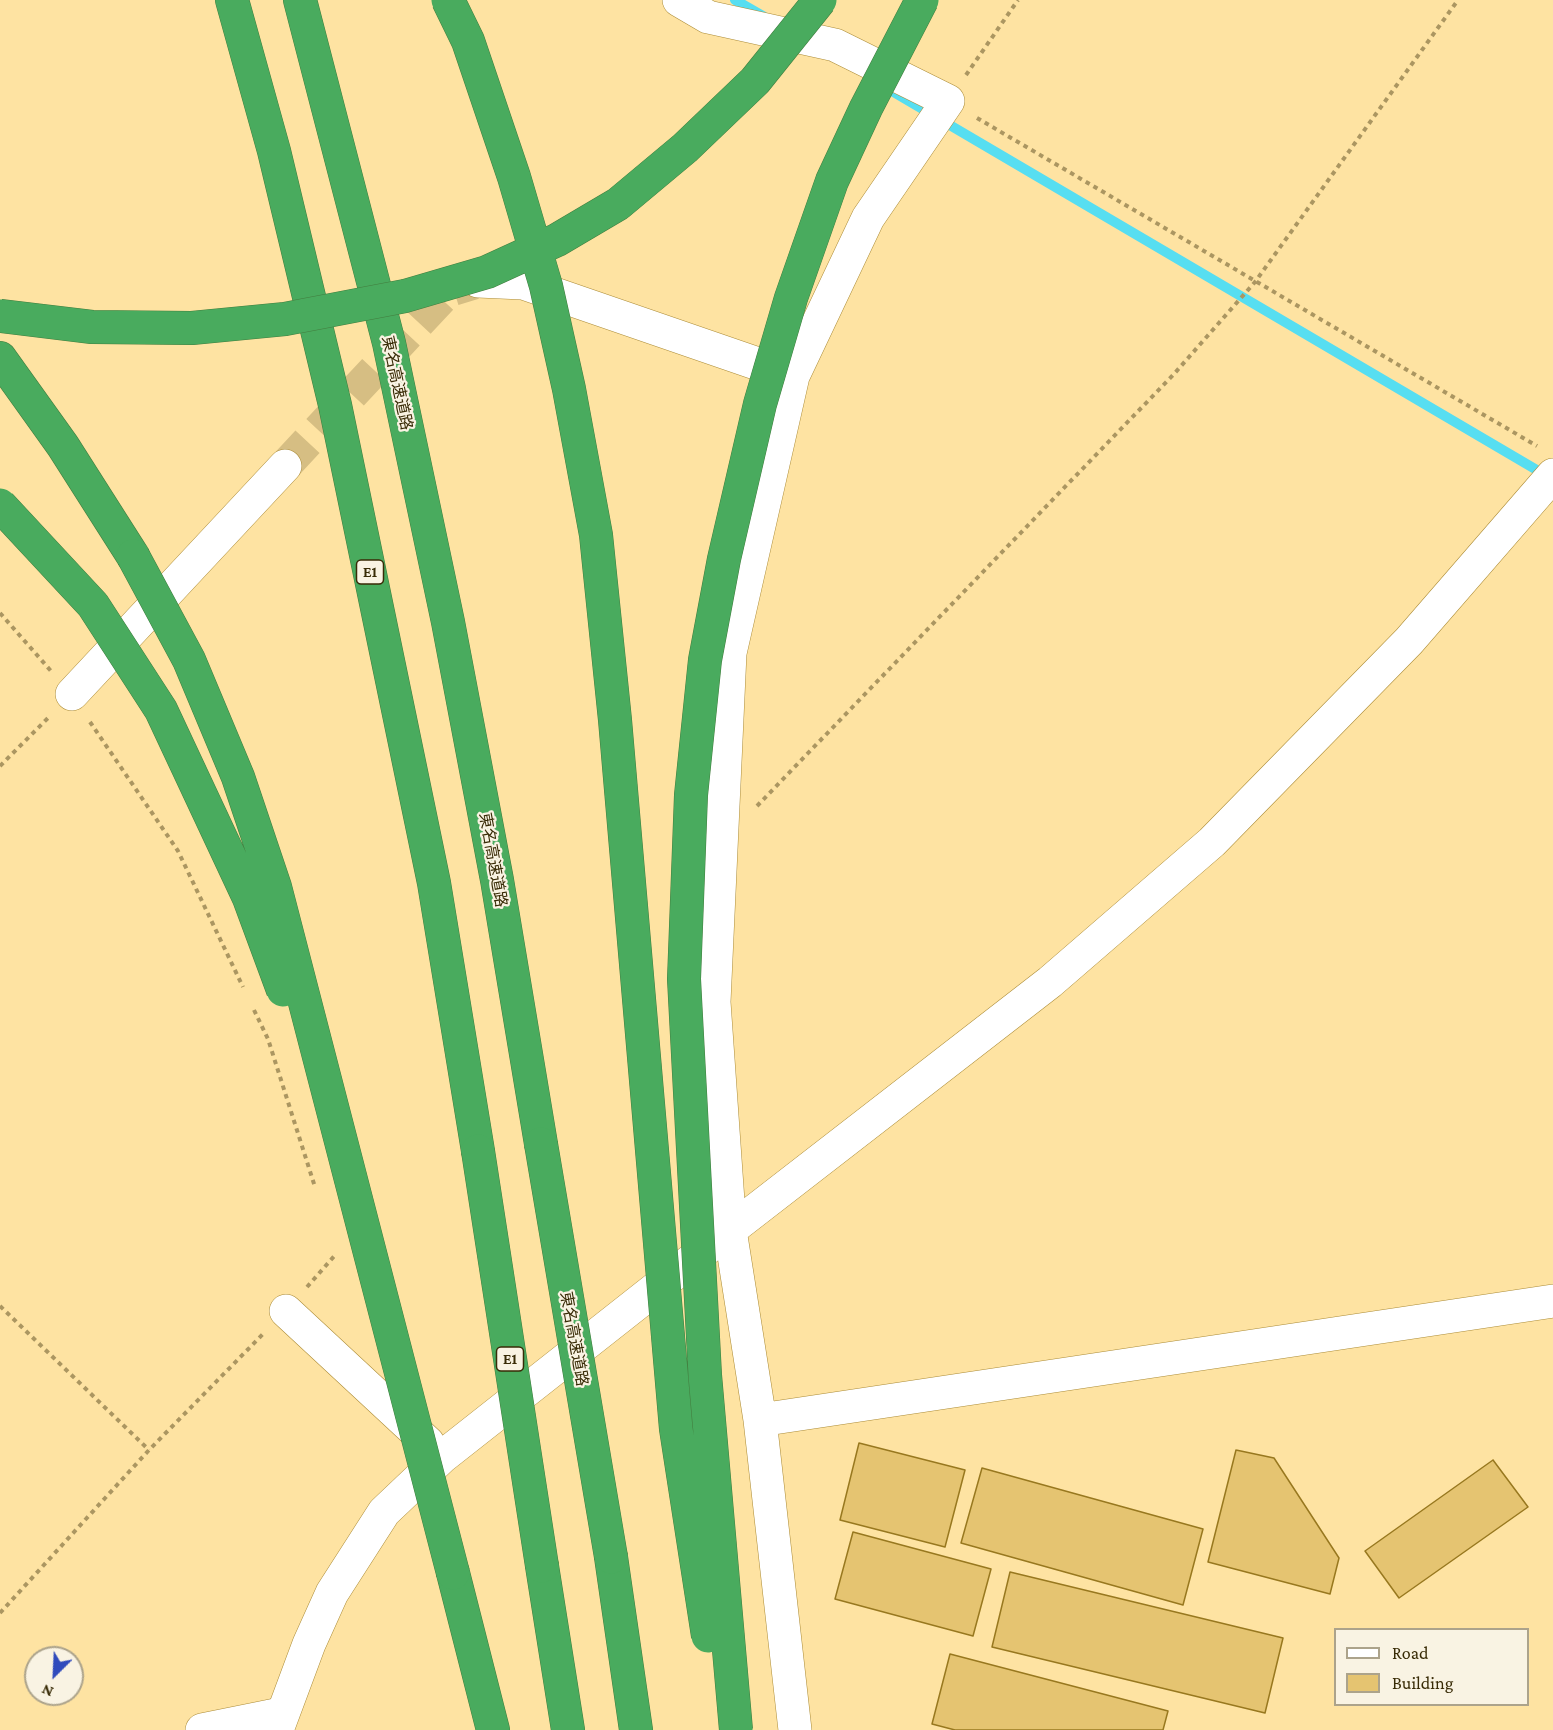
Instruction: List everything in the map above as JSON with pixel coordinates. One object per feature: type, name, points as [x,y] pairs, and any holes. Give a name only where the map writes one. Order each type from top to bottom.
[{"type":"highway","name":"E1","points":[[232,0],[274,151],[335,405],[434,883],[568,1730]]},
{"type":"highway","name":"東名高速道路","points":[[300,0],[389,343],[446,611],[497,880],[611,1557],[636,1730]]},
{"type":"highway","points":[[448,0],[472,52],[514,177],[546,286],[569,389],[596,535],[615,720],[676,1429],[723,1730]]},
{"type":"highway","points":[[0,316],[92,327],[192,328],[285,319],[405,296],[487,272],[557,240],[626,197],[685,148],[755,81],[820,0]]},
{"type":"highway","points":[[736,1730],[705,1375],[684,979],[691,795],[705,660],[724,559],[760,404],[791,298],[832,181],[866,108],[922,0]]},
{"type":"highway","points":[[0,358],[63,446],[134,556],[189,660],[238,777],[275,887],[493,1730]]},
{"type":"highway","points":[[0,506],[93,604],[161,710],[249,898],[347,1160]]},
{"type":"street","points":[[678,0],[708,17],[835,45],[948,101],[868,218],[793,376],[730,653],[714,1002],[730,1230],[760,1420],[795,1730]]},
{"type":"street","points":[[478,281],[523,283],[793,376]]},
{"type":"street","points":[[202,1730],[279,1722],[309,1644],[332,1593],[384,1512],[442,1457],[1050,982],[1212,842],[1409,641],[1548,463]]},
{"type":"street","points":[[72,694],[285,466]]},
{"type":"street","points":[[760,1420],[1553,1300]]},
{"type":"street","points":[[286,1311],[442,1457]]},
{"type":"path","points":[[1017,0],[948,101],[1255,282],[1548,463]]},
{"type":"path","points":[[721,843],[1174,374],[1255,282],[1458,0]]},
{"type":"path","points":[[0,613],[72,694],[178,851],[248,998]]},
{"type":"path","points":[[0,766],[72,694]]},
{"type":"path","points":[[253,1008],[268,1039],[318,1197]]},
{"type":"path","points":[[0,1613],[149,1450],[286,1311],[336,1253]]},
{"type":"path","points":[[0,1306],[149,1450]]},
{"type":"building","points":[[859,1443],[965,1470],[945,1547],[840,1520]]},
{"type":"building","points":[[1236,1450],[1274,1458],[1339,1558],[1330,1594],[1208,1562]]},
{"type":"building","points":[[1493,1460],[1528,1507],[1399,1598],[1365,1551]]},
{"type":"building","points":[[982,1468],[1203,1529],[1183,1605],[961,1543]]},
{"type":"building","points":[[853,1532],[991,1569],[973,1636],[835,1599]]},
{"type":"building","points":[[1010,1572],[1283,1638],[1265,1713],[992,1647]]},
{"type":"building","points":[[950,1654],[1168,1711],[1163,1730],[955,1730],[932,1724]]},
{"type":"waterway","points":[[735,0],[763,16]]},
{"type":"waterway","points":[[885,87],[1547,476]]},
{"type":"tunnel","points":[[285,466],[448,291],[474,283]]}]
